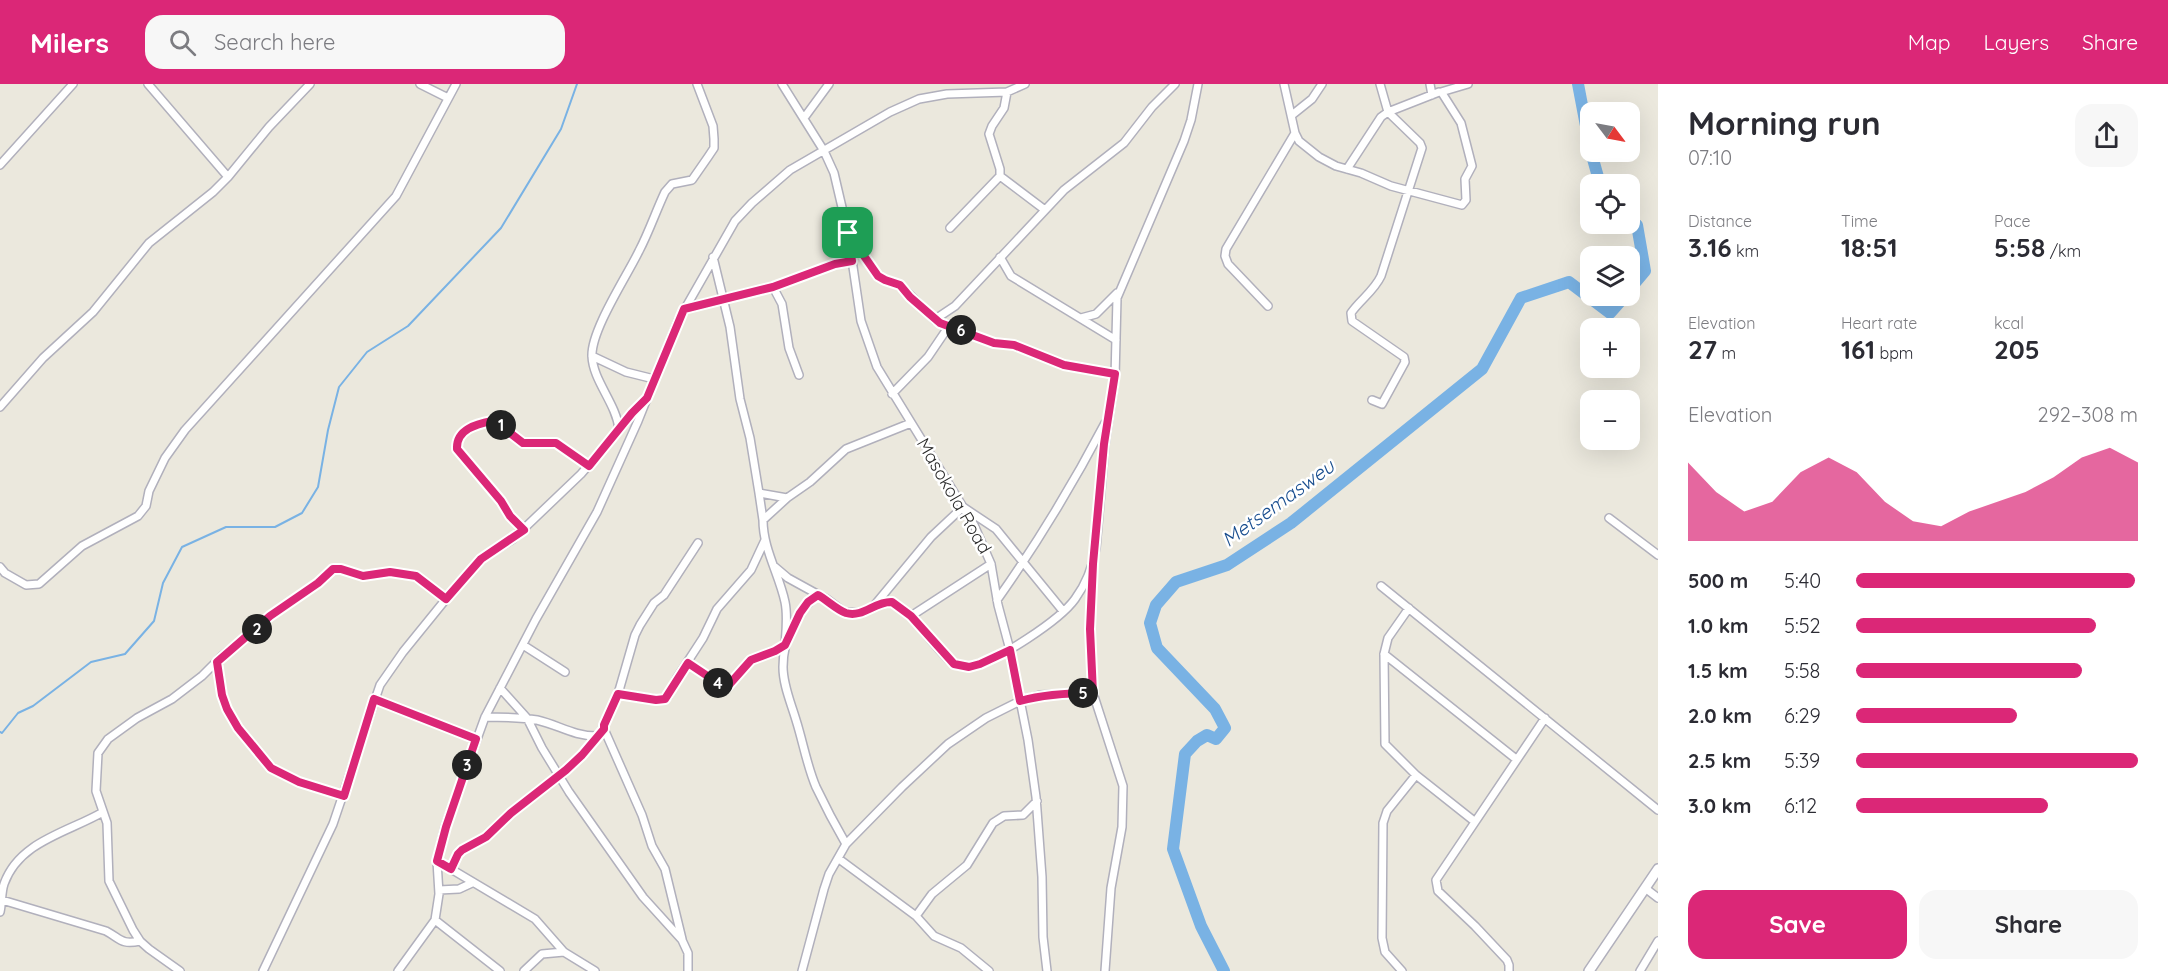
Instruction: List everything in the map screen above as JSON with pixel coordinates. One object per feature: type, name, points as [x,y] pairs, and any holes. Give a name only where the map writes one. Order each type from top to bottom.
[{"type":"street","points":[[0,165],[66,87],[74,84]]},
{"type":"street","points":[[148,84],[228,177]]},
{"type":"street","points":[[0,407],[42,358],[97,307],[149,243],[207,198],[228,177],[268,127],[310,84]]},
{"type":"street","points":[[420,84],[448,98]]},
{"type":"street","points":[[0,567],[5,573],[26,585],[39,584],[82,546],[138,516],[144,509],[165,458],[186,430],[264,340],[396,196],[456,84]]},
{"type":"street","points":[[619,429],[618,418],[594,365],[592,356],[596,337],[609,307],[639,253],[665,192],[672,184],[692,180],[714,148],[713,126],[697,84]]},
{"type":"street","name":"Masokola Road","points":[[782,84],[824,151],[839,188],[861,321],[877,367],[963,507],[991,564],[1020,701],[1036,801],[1047,971]]},
{"type":"street","points":[[804,118],[829,84]]},
{"type":"street","points":[[398,971],[435,920],[439,890],[437,861],[446,827],[485,717],[597,512],[684,309],[735,221],[790,170],[865,126],[919,99],[947,94],[1007,92],[1025,84]]},
{"type":"street","points":[[935,320],[955,306],[1064,190],[1124,143],[1152,107],[1175,84]]},
{"type":"street","points":[[1081,318],[1096,314],[1118,291],[1184,141],[1198,84]]},
{"type":"street","points":[[1284,84],[1295,133],[1299,141],[1319,157],[1407,191],[1462,205],[1466,202],[1465,179],[1472,166],[1461,123],[1441,92]]},
{"type":"street","points":[[1292,115],[1312,99],[1322,84]]},
{"type":"street","points":[[1372,400],[1382,404],[1405,362],[1404,357],[1369,334],[1350,317],[1355,308],[1373,290],[1381,276],[1421,145],[1388,112],[1380,84]]},
{"type":"street","points":[[1430,84],[1432,95]]},
{"type":"street","points":[[1347,169],[1381,117],[1388,112],[1468,84]]},
{"type":"street","points":[[951,228],[1000,176],[989,134],[1002,113],[1007,92]]},
{"type":"street","points":[[1268,306],[1228,264],[1225,256],[1226,249],[1295,133]]},
{"type":"street","points":[[1000,176],[1045,210]]},
{"type":"street","points":[[848,233],[878,276],[900,285],[935,320],[994,343],[1014,345],[1064,365],[1115,374]]},
{"type":"street","points":[[713,258],[730,327],[740,399],[750,438],[765,540],[775,567],[787,614],[783,667],[788,695],[816,785],[846,844]]},
{"type":"street","points":[[1000,258],[1011,276],[1116,340]]},
{"type":"street","points":[[684,309],[773,287],[835,264],[852,261]]},
{"type":"street","points":[[773,287],[782,304],[789,348],[799,375]]},
{"type":"street","points":[[1105,971],[1111,888],[1122,827],[1123,786],[1093,693],[1090,629],[1093,564],[1108,418],[1115,374],[1118,291]]},
{"type":"street","points":[[892,394],[928,357],[949,326]]},
{"type":"street","points":[[592,356],[626,372],[654,379]]},
{"type":"street","points":[[263,971],[320,854],[344,796],[374,699],[387,673],[481,559],[524,530],[589,466],[647,398]]},
{"type":"street","points":[[997,600],[1072,485],[1108,418]]},
{"type":"street","points":[[524,530],[510,516],[501,501],[457,449],[457,443],[468,428],[492,421],[496,422],[523,443],[556,443],[589,466]]},
{"type":"street","points":[[763,520],[846,449],[911,423]]},
{"type":"street","points":[[759,493],[787,498]]},
{"type":"street","points":[[873,607],[931,537],[963,507],[996,529],[1022,564],[1063,611]]},
{"type":"street","points":[[1610,518],[1658,555]]},
{"type":"street","points":[[618,694],[656,700],[665,699],[703,638],[717,609],[751,570],[765,540]]},
{"type":"street","points":[[688,971],[688,953],[682,940],[678,914],[665,869],[652,846],[642,815],[604,725],[618,694],[640,625],[650,608],[664,595],[698,543]]},
{"type":"street","points":[[911,616],[991,564]]},
{"type":"street","points":[[775,567],[788,578],[849,614],[861,613],[881,603],[892,602],[911,616],[954,664],[969,667],[1010,650],[1063,611],[1076,599],[1093,564]]},
{"type":"street","points":[[180,971],[140,941],[109,881],[107,823],[96,791],[98,753],[102,745],[125,725],[172,699],[270,616],[336,568],[363,576],[390,572],[416,576],[446,599]]},
{"type":"street","points":[[1381,586],[1658,810]]},
{"type":"street","points":[[688,663],[726,688],[751,660],[785,645],[800,613],[808,602],[818,595]]},
{"type":"street","points":[[1409,608],[1388,638],[1384,654],[1383,740],[1386,747],[1416,775],[1474,820]]},
{"type":"street","points":[[523,645],[565,672]]},
{"type":"street","points":[[1384,654],[1516,759]]},
{"type":"street","points":[[217,662],[222,695],[227,709],[238,728],[271,768],[299,782],[344,796]]},
{"type":"street","points":[[500,688],[527,718],[584,814],[643,897],[682,940]]},
{"type":"street","points":[[802,971],[824,889],[846,844],[902,787],[948,744],[986,718],[1020,701],[1049,694],[1093,693]]},
{"type":"street","points":[[374,699],[476,739]]},
{"type":"street","points":[[485,717],[527,718],[569,732],[597,736]]},
{"type":"street","points":[[1509,971],[1507,960],[1438,891],[1436,880],[1474,820],[1545,718]]},
{"type":"street","points":[[451,869],[462,850],[486,837],[511,813],[559,775],[582,755],[604,729]]},
{"type":"street","points":[[1402,971],[1385,952],[1382,938],[1383,823],[1387,811],[1416,775]]},
{"type":"street","points":[[916,916],[937,890],[967,865],[993,823],[1004,816],[1023,815],[1036,801]]},
{"type":"street","points":[[0,912],[4,883],[25,853],[46,839],[103,812]]},
{"type":"street","points":[[839,859],[916,916],[934,936],[961,948],[989,971]]},
{"type":"street","points":[[437,861],[535,919],[564,952],[595,971]]},
{"type":"street","points":[[1588,971],[1658,869]]},
{"type":"street","points":[[439,890],[454,890],[472,883]]},
{"type":"street","points":[[1645,888],[1658,898]]},
{"type":"street","points":[[2,900],[106,931],[119,941],[128,943],[140,941]]},
{"type":"street","points":[[435,920],[500,971]]},
{"type":"street","points":[[1640,971],[1658,941]]},
{"type":"street","points":[[524,971],[538,956],[550,952],[564,952]]},
{"type":"waterway","points":[[0,732],[2,733],[18,713],[33,706],[91,662],[125,654],[154,621],[163,583],[182,547],[226,527],[275,527],[302,513],[318,487],[328,430],[339,387],[367,352],[408,326],[501,228],[561,129],[577,84]]},
{"type":"waterway","name":"Metsemasweu","points":[[1578,84],[1581,102]]},
{"type":"waterway","name":"Metsemasweu","points":[[1594,162],[1597,174]]},
{"type":"waterway","name":"Metsemasweu","points":[[1639,234],[1645,271],[1640,277]]},
{"type":"waterway","name":"Metsemasweu","points":[[1224,971],[1201,926],[1173,849],[1185,754],[1197,741],[1207,735],[1216,739],[1225,728],[1215,709],[1157,648],[1150,623],[1156,605],[1176,582],[1227,565],[1291,523],[1482,369],[1521,298],[1569,282],[1580,290]]},
{"type":"waterway","name":"Metsemasweu","points":[[1601,306],[1610,313],[1616,306]]},
{"type":"route","points":[[848,233],[881,279],[900,285],[910,297],[940,323],[994,343],[1014,345],[1072,368],[1115,374],[1104,444],[1093,564],[1090,629],[1093,693],[1058,693],[1020,701],[1010,650],[991,660],[969,667],[954,664],[900,606],[887,602],[861,613],[849,614],[818,595],[808,602],[800,613],[785,645],[751,660],[727,687],[688,663],[665,699],[656,700],[618,694],[604,729],[582,755],[511,813],[486,837],[462,850],[451,869],[437,861],[457,792],[476,739],[374,699],[344,796],[299,782],[271,768],[238,728],[227,709],[222,695],[217,662],[222,656],[284,605],[336,568],[363,576],[390,572],[416,576],[446,599],[481,559],[524,530],[510,516],[501,501],[457,449],[457,443],[468,428],[472,425],[496,422],[523,443],[556,443],[589,466],[647,398],[684,309],[773,287],[835,264],[852,261],[848,233]]}]
